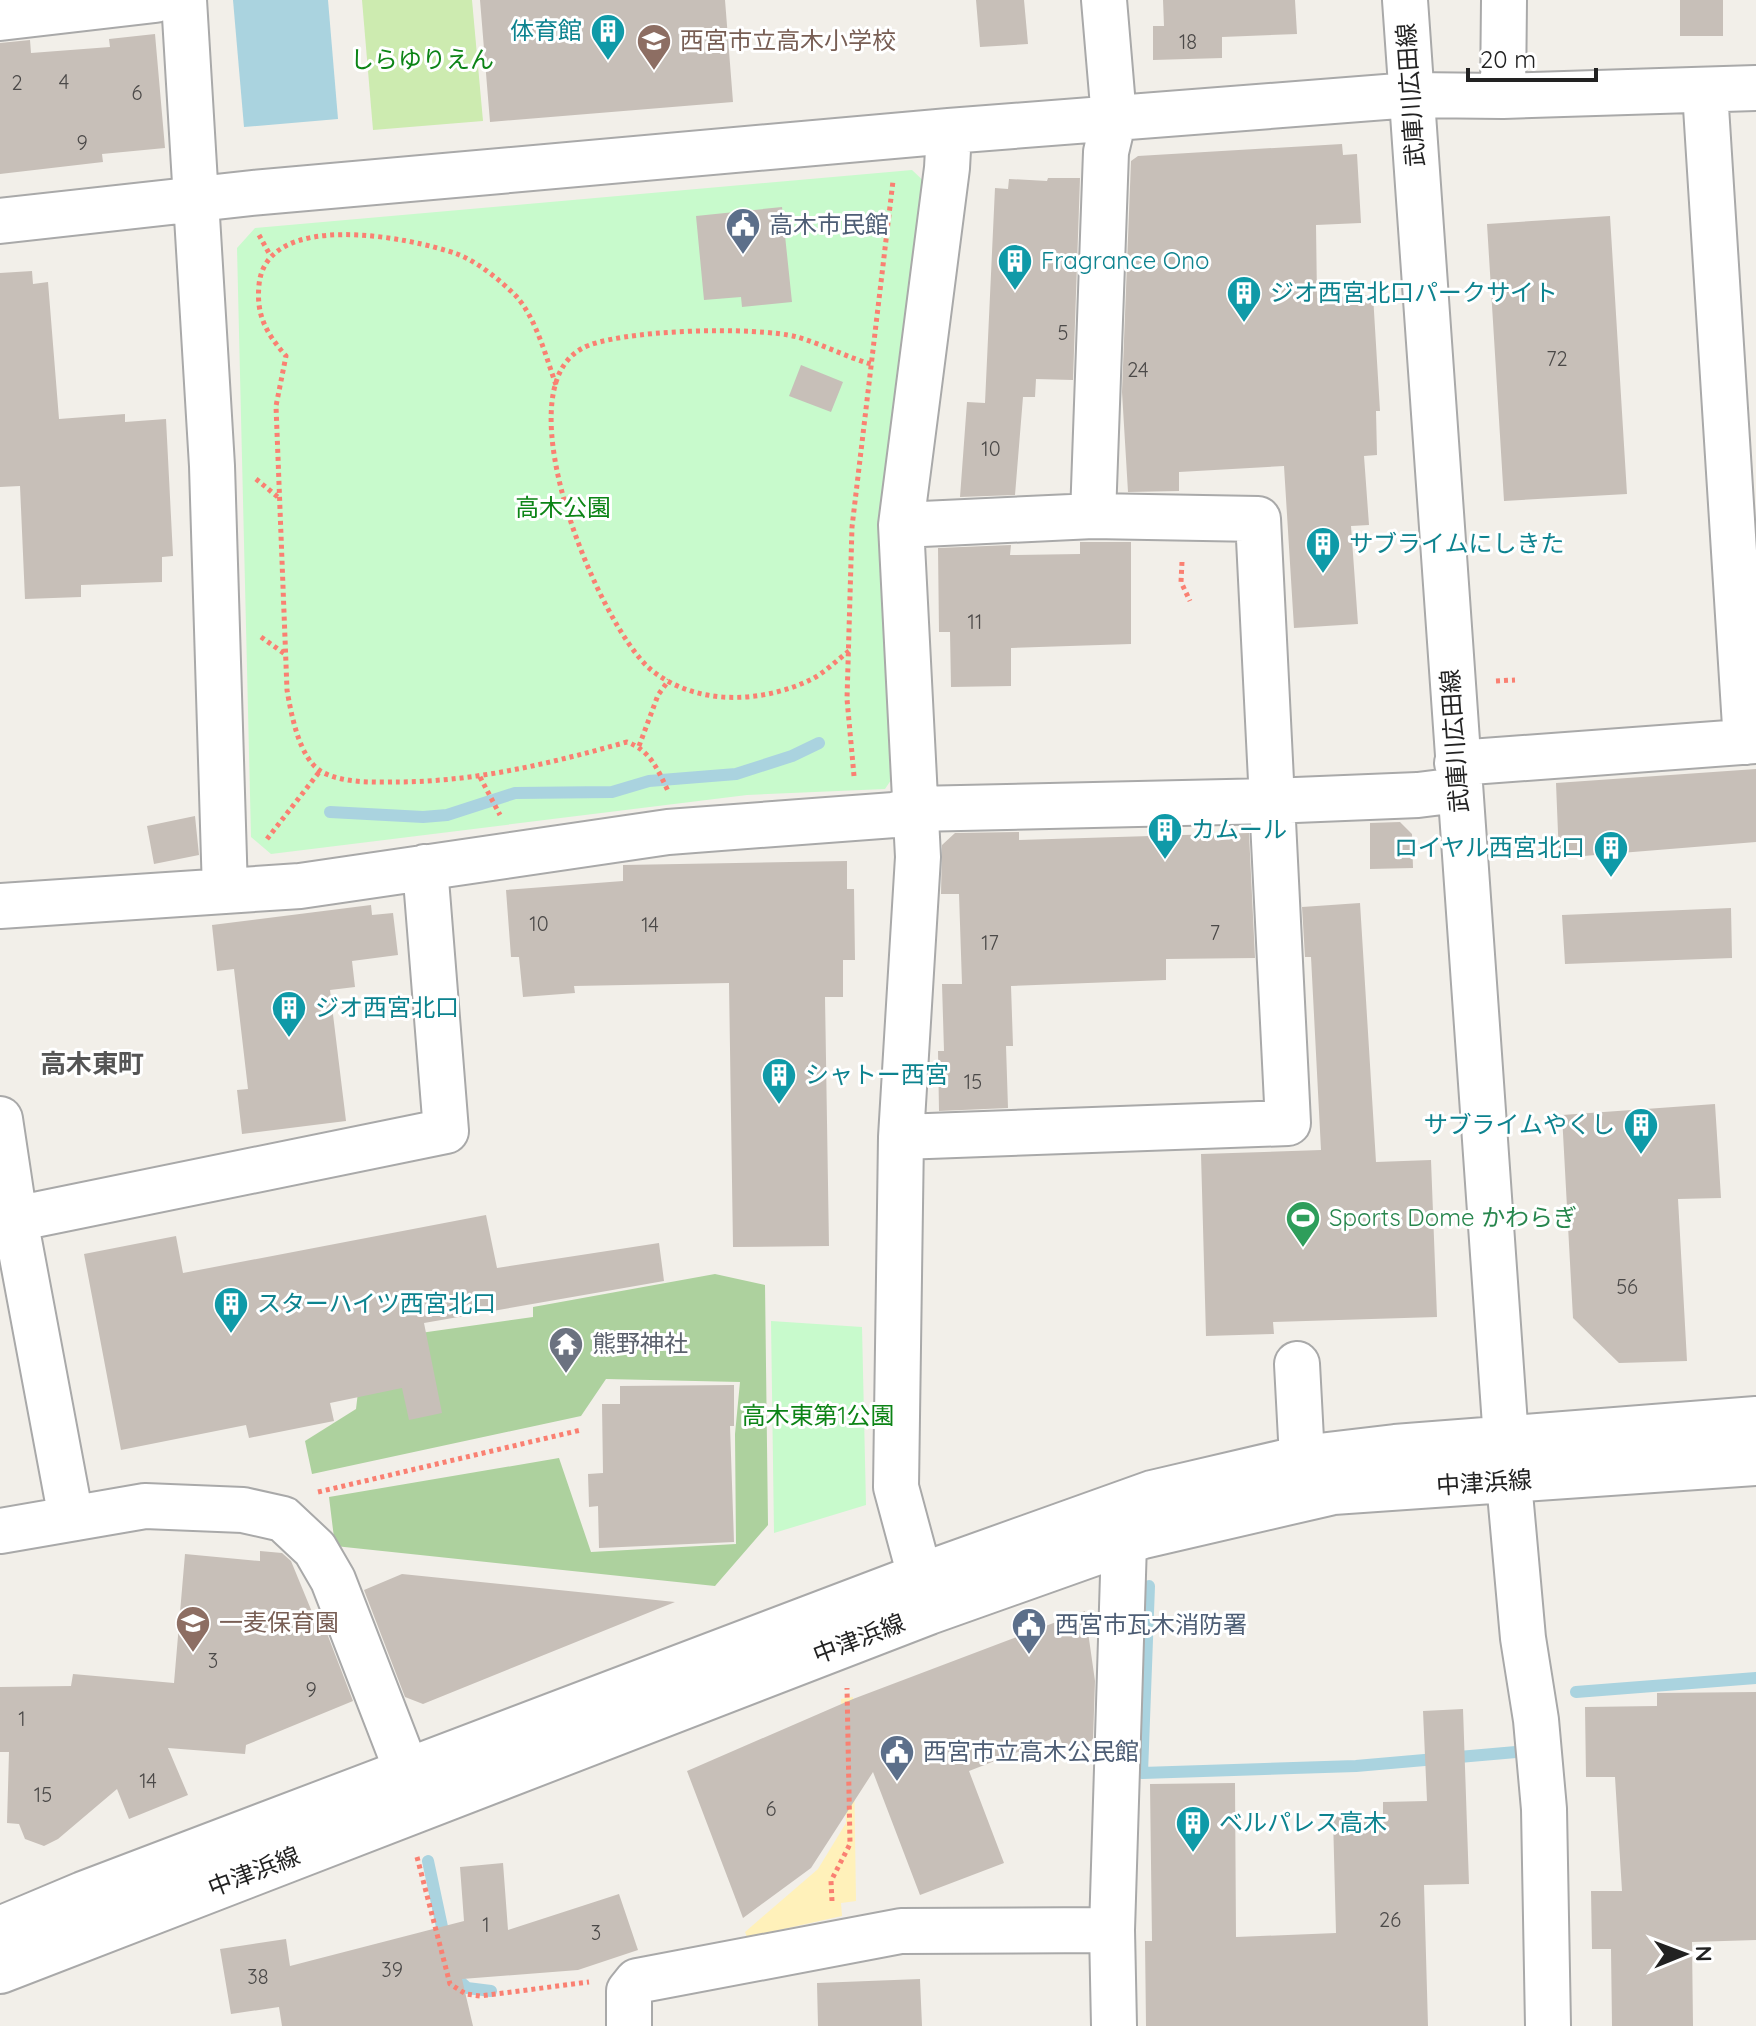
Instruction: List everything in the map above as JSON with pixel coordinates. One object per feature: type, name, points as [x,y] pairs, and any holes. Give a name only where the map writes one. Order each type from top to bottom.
[{"type":"street","points":[[0,18],[155,0]]},
{"type":"street","points":[[184,0],[212,466],[245,890]]},
{"type":"street","points":[[1093,516],[1106,152],[1114,118],[1104,0]]},
{"type":"street","name":"武庫川広田線","points":[[1405,0],[1508,1462],[1523,1638],[1536,1720],[1544,1809],[1548,2026]]},
{"type":"street","points":[[1503,96],[1504,0]]},
{"type":"street","points":[[0,221],[197,199],[949,131],[1411,95],[1503,96],[1756,88]]},
{"type":"street","points":[[0,906],[245,890],[675,832],[894,815],[915,809],[1418,795],[1458,776],[1751,741],[1746,579],[1705,91]]},
{"type":"street","points":[[924,1594],[896,1487],[901,1137],[918,857],[901,525],[947,168],[949,131]]},
{"type":"street","points":[[901,525],[1093,516],[1258,519],[1288,1123],[901,1137]]},
{"type":"street","points":[[15,1219],[446,1131],[425,867]]},
{"type":"street","points":[[0,1119],[15,1219],[71,1518]]},
{"type":"street","points":[[1297,1364],[1302,1458]]},
{"type":"street","name":"中津浜線","points":[[924,1594],[1333,1492],[1756,1419]]},
{"type":"street","name":"中津浜線","points":[[0,1929],[414,1789],[924,1594],[1152,1493],[1302,1458],[1395,1447],[1508,1462],[1756,1463]]},
{"type":"street","points":[[0,1531],[145,1506],[243,1510],[283,1519],[315,1549],[333,1580],[414,1789]]},
{"type":"street","points":[[1114,2026],[1112,1930],[1124,1543]]},
{"type":"street","name":"中津浜線","points":[[0,1971],[414,1789]]},
{"type":"street","points":[[629,2009],[637,1981],[901,1931],[1112,1930]]},
{"type":"path","points":[[556,385],[544,348],[518,299],[492,275],[460,255],[354,235],[306,238],[282,246],[270,255],[260,278],[257,304],[262,323],[286,356],[276,406],[287,690],[296,729],[320,771],[367,783],[459,780],[535,767],[627,742],[639,746],[650,757],[668,790],[675,832]]},
{"type":"path","points":[[849,651],[811,680],[770,693],[732,699],[688,689],[649,667],[605,600],[577,541],[551,446],[550,421],[556,385],[565,364],[581,349],[610,340],[730,330],[798,337],[871,364]]},
{"type":"path","points":[[639,746],[658,695],[669,680]]},
{"type":"path","points":[[1486,682],[1515,680]]},
{"type":"path","points":[[245,890],[262,847],[320,771]]},
{"type":"path","points":[[243,1510],[581,1430]]},
{"type":"path","points":[[837,1943],[831,1881],[850,1844],[847,1687]]},
{"type":"path","points":[[416,1852],[450,1984],[466,1994],[480,1996],[610,1979],[629,2009]]},
{"type":"green space","name":"しらゆりえん","points":[[362,0],[472,0],[483,121],[373,130]]},
{"type":"green space","name":"高木公園","points":[[912,170],[929,186],[895,774],[885,789],[747,795],[271,854],[251,837],[237,248],[255,228]]},
{"type":"green space","points":[[715,1274],[765,1285],[768,1525],[715,1586],[335,1546],[329,1497],[559,1458],[591,1552],[736,1544],[735,1434],[740,1382],[606,1379],[581,1416],[312,1474],[305,1441],[356,1409],[364,1341],[533,1317],[533,1307]]},
{"type":"green space","name":"高木東第1公園","points":[[771,1321],[862,1327],[866,1505],[774,1533]]},
{"type":"sand","points":[[853,1697],[856,1901],[841,1903],[842,1916],[747,1937],[745,1932],[818,1869],[846,1823],[841,1699]]},
{"type":"water","points":[[233,0],[328,0],[338,119],[244,127]]},
{"type":"building","name":"体育館","points":[[480,0],[725,0],[733,102],[490,122]]},
{"type":"building","points":[[976,0],[1024,0],[1028,44],[980,47]]},
{"type":"building","points":[[1163,0],[1295,0],[1297,34],[1222,37],[1222,58],[1153,60],[1153,26],[1164,26]]},
{"type":"building","points":[[1680,0],[1723,0],[1723,36],[1680,36]]},
{"type":"building","points":[[155,34],[165,148],[102,154],[103,162],[0,174],[0,43],[30,40],[31,53],[110,47],[109,39]]},
{"type":"building","points":[[1342,144],[1343,155],[1357,154],[1361,223],[1316,225],[1317,298],[1373,295],[1380,411],[1376,411],[1377,455],[1364,456],[1369,525],[1351,526],[1358,624],[1294,628],[1284,466],[1179,472],[1179,491],[1128,492],[1122,392],[1131,161],[1138,156]]},
{"type":"building","points":[[1048,178],[1080,178],[1073,380],[1036,379],[1035,397],[1023,397],[1015,495],[960,497],[967,402],[985,403],[995,188],[1008,189],[1009,179],[1047,181]]},
{"type":"building","name":"高木市民館","points":[[782,207],[792,302],[742,307],[741,297],[704,300],[696,216]]},
{"type":"building","points":[[1610,216],[1627,494],[1504,501],[1487,224]]},
{"type":"building","points":[[32,271],[33,284],[48,282],[59,419],[125,414],[125,422],[166,419],[173,556],[162,557],[162,582],[81,585],[81,597],[25,599],[20,486],[0,487],[0,273]]},
{"type":"building","points":[[801,365],[843,382],[831,412],[789,396]]},
{"type":"building","points":[[1080,542],[1131,542],[1131,644],[1011,648],[1011,686],[951,687],[950,632],[939,632],[938,548],[1011,545],[1010,555],[1080,554]]},
{"type":"building","points":[[1756,769],[1756,842],[1559,858],[1556,783]]},
{"type":"building","points":[[195,816],[199,855],[154,864],[147,826]]},
{"type":"building","points":[[1400,822],[1412,834],[1413,868],[1370,869],[1370,823]]},
{"type":"building","points":[[1019,832],[1019,840],[1249,833],[1255,958],[1166,959],[1166,980],[1011,986],[1013,1046],[1006,1046],[1008,1108],[939,1111],[938,1051],[944,1051],[942,984],[962,984],[959,894],[941,894],[942,845],[955,833]]},
{"type":"building","name":"シャトー西宮","points":[[847,861],[847,889],[854,889],[855,960],[843,960],[843,997],[825,997],[829,1246],[733,1247],[729,983],[574,986],[575,993],[523,997],[519,957],[511,957],[506,890],[623,881],[623,865]]},
{"type":"building","points":[[1360,903],[1376,1162],[1431,1160],[1437,1317],[1273,1322],[1274,1334],[1206,1336],[1201,1154],[1321,1150],[1311,957],[1305,957],[1302,907]]},
{"type":"building","name":"ジオ西宮北口","points":[[371,905],[372,915],[393,913],[398,955],[352,961],[355,987],[330,990],[346,1121],[242,1134],[237,1090],[248,1089],[234,969],[217,971],[212,925]]},
{"type":"building","points":[[1731,908],[1732,958],[1565,964],[1562,915]]},
{"type":"building","points":[[1715,1104],[1721,1198],[1678,1199],[1687,1361],[1619,1363],[1573,1318],[1562,1115]]},
{"type":"building","name":"スターハイツ西宮北口","points":[[486,1215],[497,1268],[659,1243],[664,1281],[424,1323],[442,1413],[409,1420],[402,1388],[330,1403],[334,1421],[249,1438],[246,1425],[121,1450],[84,1254],[176,1236],[183,1273]]},
{"type":"building","points":[[734,1385],[734,1426],[730,1426],[734,1542],[599,1548],[598,1506],[589,1507],[588,1474],[603,1473],[602,1404],[620,1404],[620,1386]]},
{"type":"building","points":[[260,1551],[282,1553],[291,1561],[312,1612],[318,1610],[353,1701],[246,1745],[245,1754],[168,1748],[188,1795],[129,1819],[117,1789],[58,1839],[44,1846],[25,1839],[19,1824],[7,1823],[9,1752],[0,1752],[0,1687],[71,1686],[73,1674],[174,1683],[185,1554],[260,1561]]},
{"type":"building","points":[[402,1574],[675,1602],[423,1704],[405,1697],[364,1590]]},
{"type":"building","points":[[1085,1611],[1095,1681],[1093,1740],[1065,1751],[1059,1736],[969,1771],[1004,1863],[920,1895],[873,1772],[811,1868],[743,1918],[687,1771],[853,1699]]},
{"type":"building","points":[[1756,1692],[1756,1940],[1692,1942],[1693,2026],[1612,2026],[1611,1949],[1592,1949],[1591,1891],[1622,1891],[1615,1777],[1586,1777],[1585,1707],[1657,1706],[1657,1693]]},
{"type":"building","points":[[1463,1709],[1469,1884],[1424,1885],[1428,2026],[1146,2026],[1145,1941],[1152,1941],[1150,1784],[1235,1783],[1236,1937],[1336,1933],[1333,1817],[1383,1815],[1383,1802],[1427,1801],[1423,1711]]},
{"type":"building","points":[[503,1863],[508,1930],[619,1894],[638,1950],[578,1970],[462,1979],[473,2026],[282,2026],[279,2007],[231,2014],[220,1949],[286,1939],[290,1966],[464,1921],[460,1867]]},
{"type":"building","points":[[920,1979],[922,2026],[818,2026],[817,1983]]},
{"type":"waterway","points":[[330,812],[423,817],[447,815],[515,793],[612,792],[649,781],[736,774],[792,756],[819,743]]},
{"type":"waterway","points":[[1149,1586],[1142,1773],[1356,1766],[1516,1752]]},
{"type":"waterway","points":[[1576,1692],[1756,1678]]},
{"type":"waterway","points":[[428,1861],[445,1941]]},
{"type":"waterway","points":[[453,1975],[467,1988],[491,1991]]},
{"type":"place","name":"体育館","points":[[608,62]]},
{"type":"place","name":"西宮市立高木小学校","points":[[654,72]]},
{"type":"place","name":"高木市民館","points":[[743,256]]},
{"type":"place","name":"Fragrance Ono","points":[[1015,292]]},
{"type":"place","name":"ジオ西宮北口パークサイト","points":[[1244,324]]},
{"type":"place","name":"サブライムにしきた","points":[[1323,575]]},
{"type":"place","name":"カムール","points":[[1165,861]]},
{"type":"place","name":"ロイヤル西宮北口","points":[[1611,879]]},
{"type":"place","name":"ジオ西宮北口","points":[[289,1039]]},
{"type":"place","name":"シャトー西宮","points":[[779,1106]]},
{"type":"place","name":"サブライムやくし","points":[[1641,1156]]},
{"type":"place","name":"Sports Dome かわらぎ","points":[[1303,1249]]},
{"type":"place","name":"スターハイツ西宮北口","points":[[231,1335]]},
{"type":"place","name":"熊野神社","points":[[566,1375]]},
{"type":"place","name":"一麦保育園","points":[[193,1654]]},
{"type":"place","name":"西宮市瓦木消防署","points":[[1029,1656]]},
{"type":"place","name":"西宮市立高木公民館","points":[[897,1783]]},
{"type":"place","name":"ベルパレス高木","points":[[1193,1854]]},
{"type":"district","name":"高木東町","points":[[92,1064]]}]
